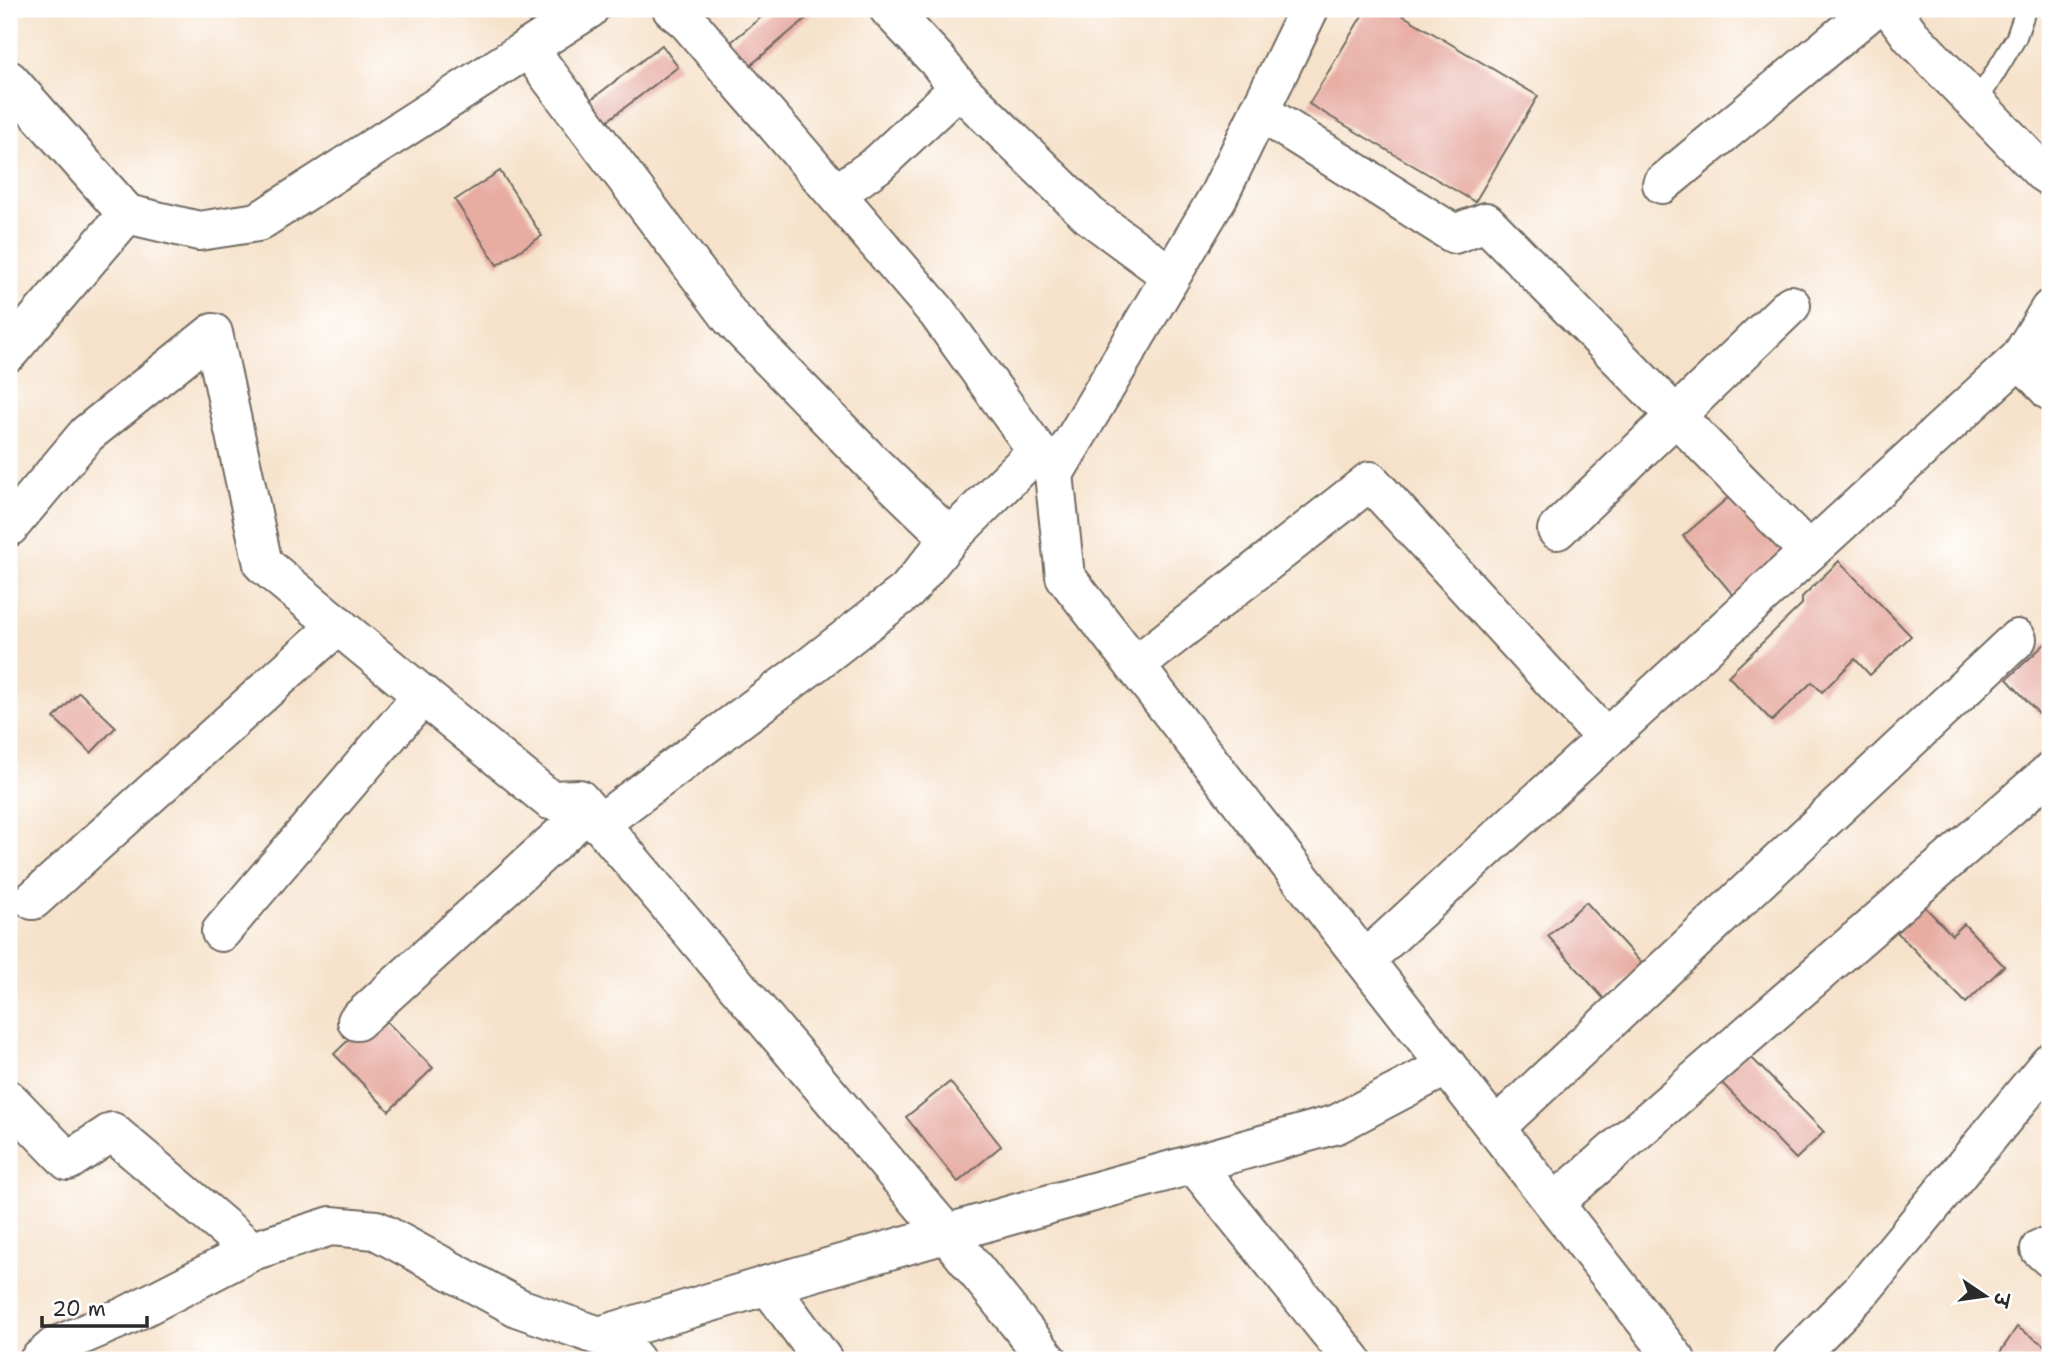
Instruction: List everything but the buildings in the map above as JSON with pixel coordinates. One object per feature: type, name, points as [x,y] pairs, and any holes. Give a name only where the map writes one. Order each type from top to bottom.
[{"type":"street","points":[[9,80],[127,214],[199,231],[258,222],[589,9]]},
{"type":"street","points":[[672,9],[687,21],[937,312],[1046,463],[1065,576],[1676,1360]]},
{"type":"street","points":[[889,9],[959,88],[1088,215],[1170,275]]},
{"type":"street","points":[[357,1021],[594,817],[812,665],[907,591],[950,538],[1046,463],[1170,275],[1219,195],[1309,9]]},
{"type":"street","points":[[1662,184],[1873,9]]},
{"type":"street","points":[[1891,9],[1911,36],[2042,172],[2050,177]]},
{"type":"street","points":[[528,48],[732,318],[872,463],[950,538]]},
{"type":"street","points":[[836,194],[878,164],[959,88]]},
{"type":"street","points":[[1259,111],[1454,234],[1486,222],[1810,552]]},
{"type":"street","points":[[9,352],[127,214]]},
{"type":"street","points":[[1557,530],[1791,306]]},
{"type":"street","points":[[1365,960],[2020,358],[2050,309]]},
{"type":"street","points":[[9,527],[87,434],[213,333],[263,564],[550,800],[579,799],[946,1233],[1048,1360]]},
{"type":"street","points":[[2020,358],[2050,391]]},
{"type":"street","points":[[1135,666],[1370,481],[1605,739]]},
{"type":"street","points":[[33,900],[338,625]]},
{"type":"street","points":[[1495,1128],[2017,639]]},
{"type":"street","points":[[221,932],[423,695]]},
{"type":"street","points":[[1554,1203],[2050,772]]},
{"type":"street","points":[[1793,1360],[1863,1289],[2050,1062]]},
{"type":"street","points":[[39,1360],[54,1347],[126,1316],[252,1251],[331,1226],[376,1230],[519,1308],[623,1347],[768,1284],[1337,1124],[1447,1066]]},
{"type":"street","points":[[9,1100],[68,1161],[113,1132],[252,1251]]},
{"type":"street","points":[[1194,1164],[1352,1360]]},
{"type":"street","points":[[768,1284],[823,1360]]},
{"type":"lane","points":[[1976,104],[2016,38],[2026,9]]}]
